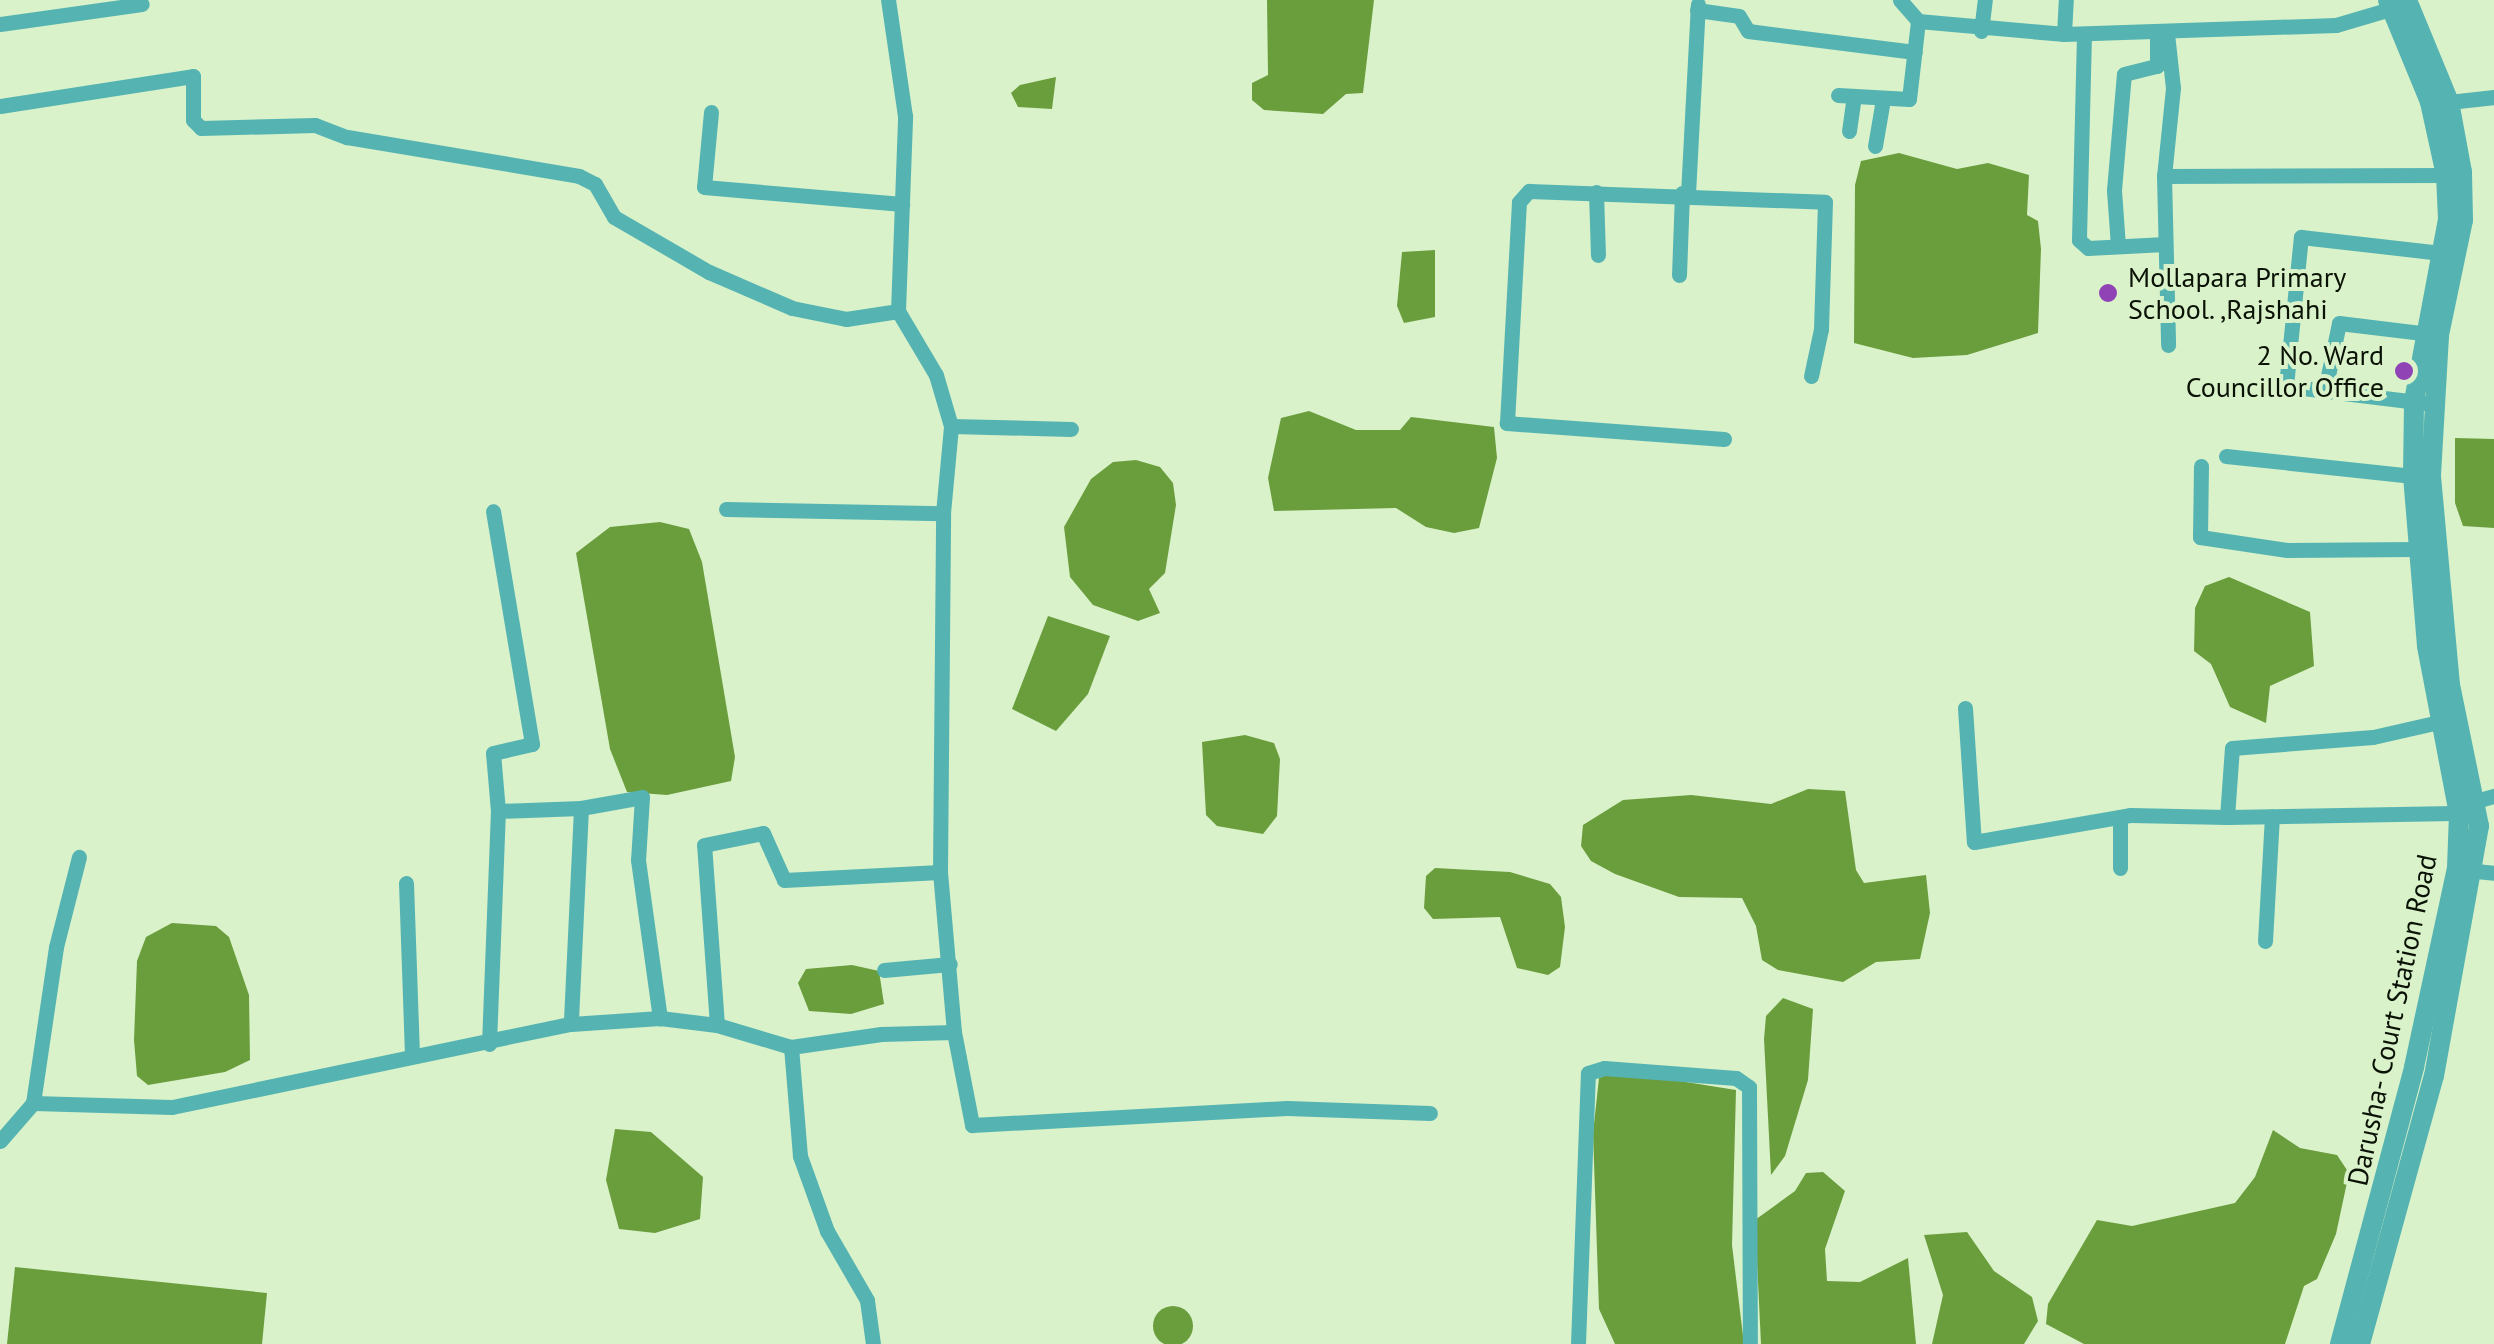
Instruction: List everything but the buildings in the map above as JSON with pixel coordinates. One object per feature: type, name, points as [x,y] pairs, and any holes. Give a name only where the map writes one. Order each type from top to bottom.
[{"type":"street","points":[[888,0],[905,116],[898,312],[936,376],[951,426],[943,513],[940,872],[954,1032],[972,1125],[1287,1108],[1430,1113]]},
{"type":"street","points":[[1900,0],[1918,21],[1981,31],[2064,34],[2336,25],[2398,3]]},
{"type":"street","points":[[1981,31],[1985,0]]},
{"type":"street","points":[[2064,34],[2066,0]]},
{"type":"street","name":"Darusha- Court Station Road","points":[[2360,1344],[2485,872],[2477,806],[2447,720],[2415,549],[2413,476],[2424,402],[2463,220],[2450,102],[2398,3]]},
{"type":"street","name":"Darusha- Court Station Road","points":[[2398,3],[2430,102],[2446,176],[2441,253],[2422,334],[2447,720]]},
{"type":"street","points":[[0,24],[142,4]]},
{"type":"street","points":[[1680,275],[1698,5],[1739,16],[1748,31],[1916,52]]},
{"type":"street","points":[[1849,130],[1846,96],[1910,99],[1918,21]]},
{"type":"street","points":[[2162,33],[2172,88],[2164,176],[2168,345]]},
{"type":"street","points":[[2118,246],[2114,190],[2124,74],[2155,68],[2162,33]]},
{"type":"street","points":[[2084,34],[2079,240],[2088,248],[2166,244]]},
{"type":"street","points":[[0,106],[193,76],[193,120],[201,128],[315,124],[347,137],[579,176],[594,184],[614,217],[709,272],[792,308],[846,319],[898,312]]},
{"type":"street","points":[[2450,102],[2494,97]]},
{"type":"street","points":[[1875,146],[1882,99]]},
{"type":"street","points":[[710,112],[704,187],[902,204]]},
{"type":"street","points":[[2164,176],[2446,176]]},
{"type":"street","points":[[1724,438],[1507,422],[1519,202],[1529,191],[1685,193],[1825,202],[1821,329],[1811,376]]},
{"type":"street","points":[[1596,192],[1598,256]]},
{"type":"street","points":[[2424,402],[2286,386],[2301,237],[2441,253]]},
{"type":"street","points":[[2324,390],[2339,323],[2422,334]]},
{"type":"street","points":[[951,426],[1070,429]]},
{"type":"street","points":[[2226,456],[2413,476]]},
{"type":"street","points":[[2201,466],[2200,537],[2287,550],[2415,549]]},
{"type":"street","points":[[726,509],[943,513]]},
{"type":"street","points":[[490,1044],[498,812],[493,753],[532,744],[493,511]]},
{"type":"street","points":[[1965,708],[1974,842],[2120,817],[2272,816],[2477,806]]},
{"type":"street","points":[[2227,817],[2232,748],[2373,737],[2447,720]]},
{"type":"street","points":[[498,812],[580,808],[642,797],[638,860],[660,1018]]},
{"type":"street","name":"Darusha- Court Station Road","points":[[2340,1344],[2414,1067],[2457,868],[2477,806]]},
{"type":"street","points":[[570,1024],[580,808]]},
{"type":"street","points":[[2265,942],[2272,816]]},
{"type":"street","points":[[2120,817],[2120,868]]},
{"type":"street","points":[[717,1025],[704,845],[764,833],[784,880],[940,872]]},
{"type":"street","points":[[0,1151],[0,1141],[33,1103],[56,947],[79,857]]},
{"type":"street","points":[[406,883],[412,1054]]},
{"type":"street","points":[[884,970],[950,964]]},
{"type":"street","points":[[33,1103],[172,1107],[412,1054],[490,1044],[570,1024],[660,1018],[717,1025],[791,1047],[881,1034],[954,1032]]},
{"type":"street","points":[[791,1047],[800,1156],[827,1231],[866,1300],[873,1344]]},
{"type":"street","points":[[1578,1344],[1588,1074],[1604,1068],[1736,1078],[1748,1088],[1750,1344]]},
{"type":"shaded area","points":[[1267,0],[1374,0],[1363,93],[1346,94],[1323,114],[1264,110],[1252,100],[1252,83],[1268,75]]},
{"type":"shaded area","points":[[1056,77],[1052,109],[1018,107],[1011,93],[1020,85]]},
{"type":"shaded area","points":[[1899,153],[1957,169],[1988,163],[2029,175],[2027,215],[2038,221],[2041,249],[2038,333],[1967,355],[1913,358],[1854,343],[1855,185],[1861,161]]},
{"type":"shaded area","points":[[1435,250],[1435,317],[1404,323],[1397,306],[1402,252]]},
{"type":"shaded area","points":[[1309,411],[1356,430],[1400,430],[1411,417],[1494,427],[1497,458],[1479,528],[1454,533],[1426,527],[1396,508],[1274,511],[1268,478],[1281,418]]},
{"type":"shaded area","points":[[2455,438],[2494,439],[2494,528],[2463,526],[2455,503]]},
{"type":"shaded area","points":[[1136,460],[1160,467],[1173,483],[1176,505],[1165,573],[1149,589],[1160,613],[1138,621],[1093,605],[1070,577],[1064,527],[1091,479],[1113,462]]},
{"type":"shaded area","points":[[660,522],[689,529],[702,562],[735,757],[731,781],[667,795],[627,792],[610,749],[576,553],[610,527]]},
{"type":"shaded area","points":[[2229,577],[2310,612],[2314,666],[2270,686],[2266,723],[2230,707],[2211,664],[2194,651],[2195,608],[2205,586]]},
{"type":"shaded area","points":[[1048,616],[1110,636],[1088,694],[1056,731],[1012,709]]},
{"type":"shaded area","points":[[1245,735],[1274,743],[1280,759],[1277,816],[1263,834],[1217,826],[1206,815],[1202,742]]},
{"type":"shaded area","points":[[1808,789],[1845,791],[1856,870],[1864,883],[1926,875],[1930,913],[1920,959],[1876,962],[1843,982],[1778,970],[1762,960],[1756,926],[1742,898],[1679,897],[1615,874],[1591,861],[1581,846],[1583,825],[1623,800],[1691,795],[1771,804]]},
{"type":"shaded area","points":[[1435,868],[1510,872],[1550,884],[1561,897],[1565,927],[1560,967],[1548,975],[1517,968],[1500,917],[1433,919],[1424,908],[1426,876]]},
{"type":"shaded area","points":[[172,923],[216,926],[229,937],[249,995],[250,1060],[225,1072],[148,1085],[137,1076],[137,961],[146,937]]},
{"type":"shaded area","points":[[852,965],[879,971],[884,1004],[851,1014],[809,1011],[798,983],[806,969]]},
{"type":"shaded area","points":[[1783,998],[1813,1009],[1808,1080],[1785,1156],[1771,1175],[1764,1039],[1766,1016]]},
{"type":"shaded area","points":[[1617,1071],[1736,1090],[1732,1245],[1744,1344],[1615,1344],[1599,1309],[1593,1133],[1599,1078]]},
{"type":"shaded area","points":[[615,1129],[651,1132],[703,1177],[700,1219],[655,1233],[619,1229],[606,1180]]},
{"type":"shaded area","points":[[2273,1130],[2300,1148],[2337,1155],[2349,1173],[2336,1234],[2317,1279],[2304,1286],[2285,1344],[2084,1344],[2046,1324],[2048,1304],[2097,1220],[2132,1226],[2235,1203],[2255,1177]]},
{"type":"shaded area","points":[[1823,1172],[1845,1191],[1825,1249],[1827,1281],[1860,1282],[1908,1258],[1916,1344],[1761,1344],[1755,1220],[1795,1191],[1806,1173]]},
{"type":"shaded area","points":[[1967,1232],[1994,1271],[2032,1297],[2038,1321],[2024,1344],[1932,1344],[1943,1295],[1924,1235]]},
{"type":"shaded area","points":[[15,1267],[267,1293],[262,1344],[7,1344]]},
{"type":"shaded area","points":[[1173,1306],[1187,1312],[1193,1326],[1187,1340],[1173,1346],[1159,1340],[1153,1326],[1159,1312]]},
{"type":"place","name":"Mollapara Primary School. ,Rajshahi","points":[[2108,293]]},
{"type":"place","name":"2 No. Ward Councillor Office","points":[[2404,371]]}]
